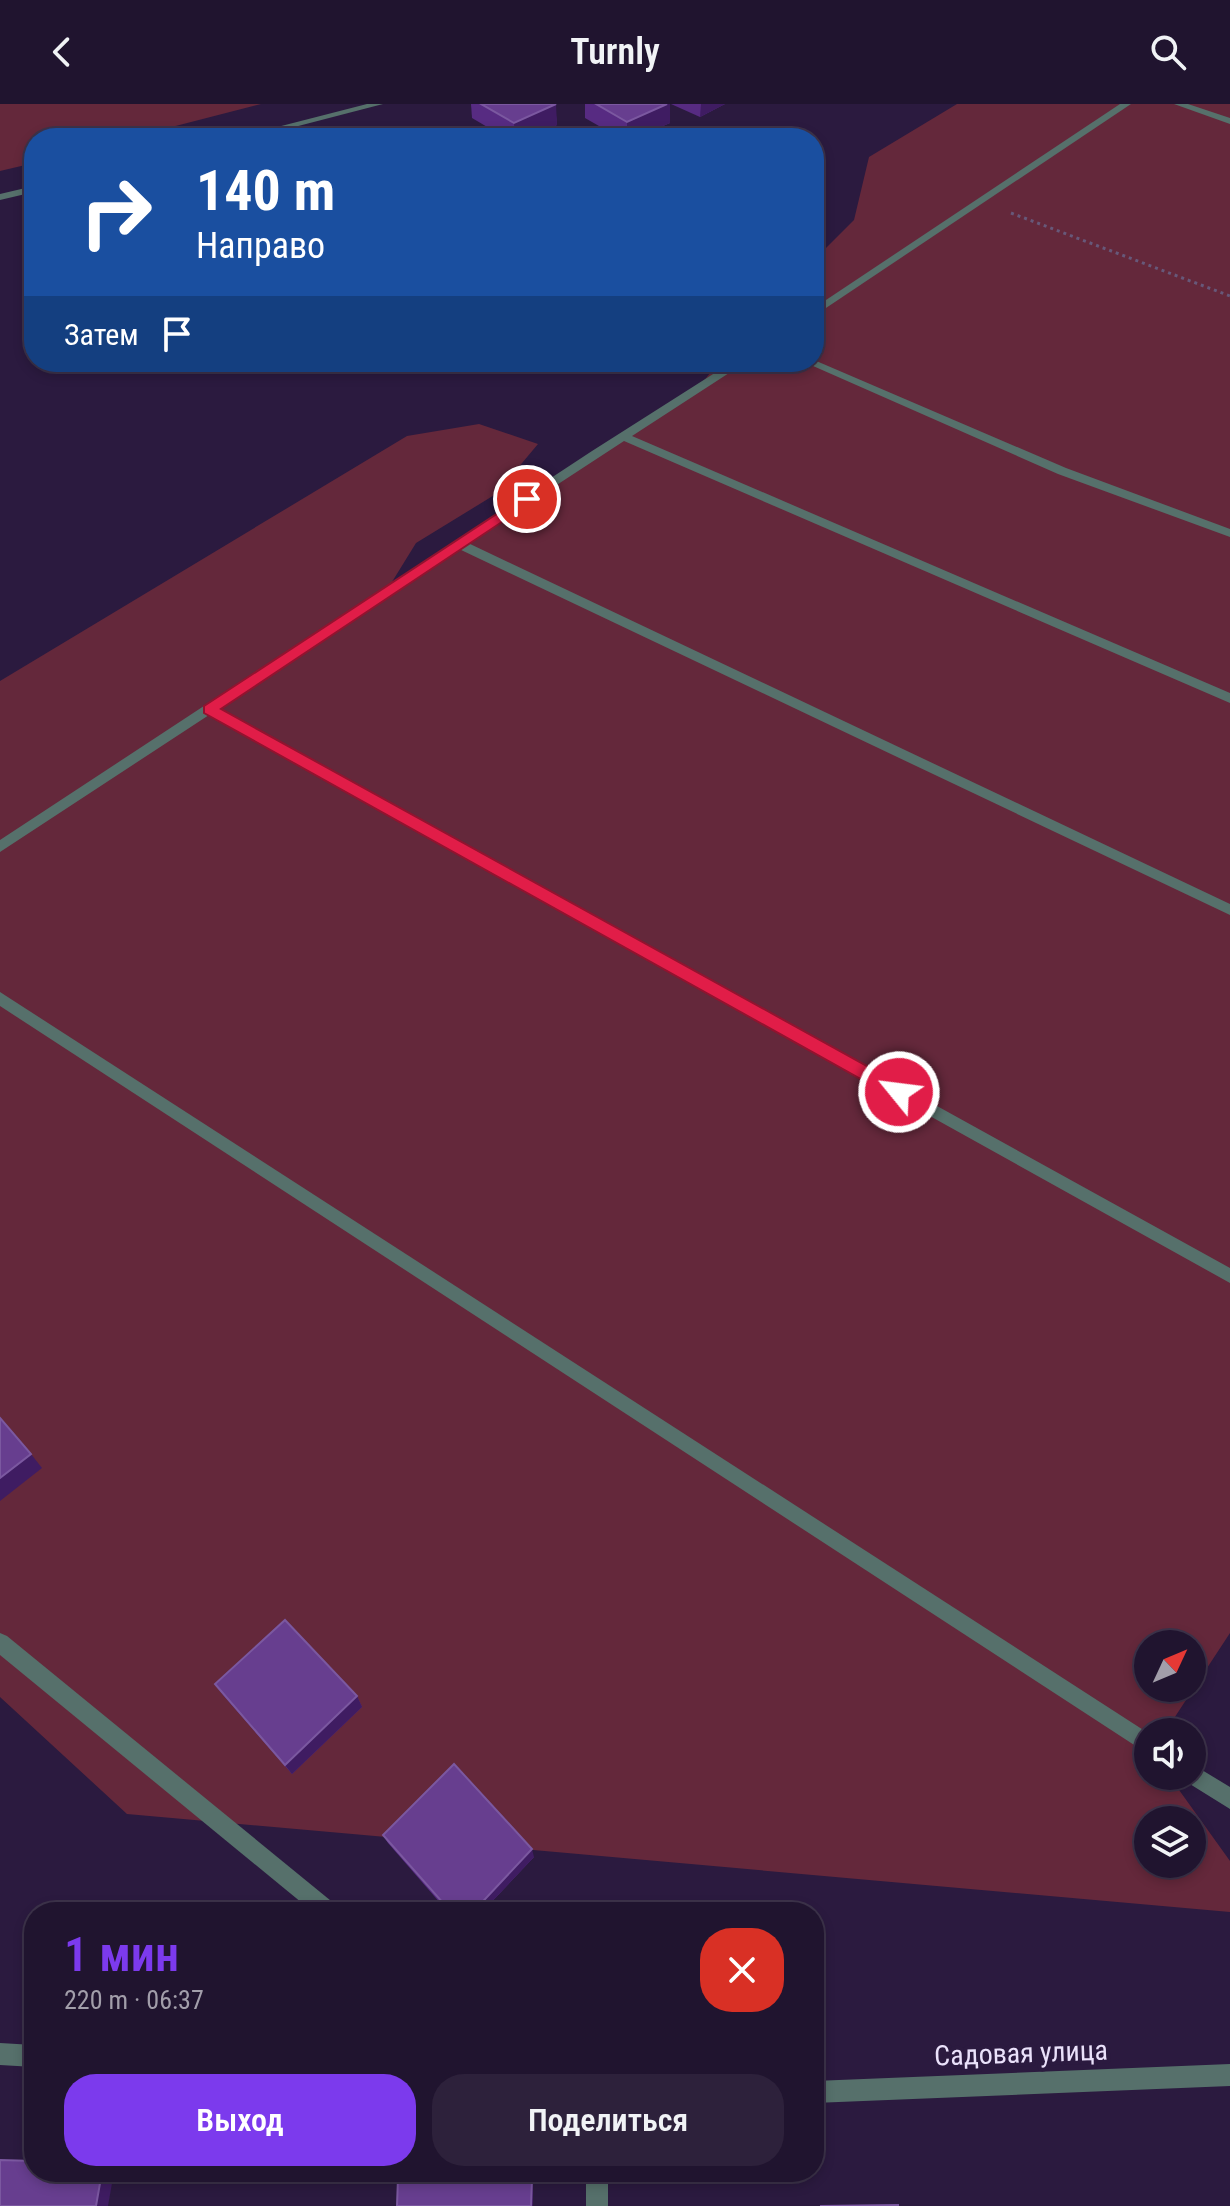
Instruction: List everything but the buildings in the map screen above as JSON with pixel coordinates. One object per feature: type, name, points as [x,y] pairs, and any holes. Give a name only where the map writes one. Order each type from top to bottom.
[{"type":"street","points":[[281,128],[378,104]]},
{"type":"street","points":[[824,306],[1126,104]]},
{"type":"street","points":[[1179,104],[1230,121]]},
{"type":"street","points":[[0,197],[24,191]]},
{"type":"street","points":[[824,368],[1062,471],[1230,533]]},
{"type":"street","points":[[0,847],[724,372]]},
{"type":"street","points":[[623,436],[1230,698]]},
{"type":"street","points":[[459,544],[1230,910]]},
{"type":"street","points":[[209,709],[1230,1276]]},
{"type":"street","points":[[0,998],[1134,1735]]},
{"type":"street","points":[[0,1643],[317,1902]]},
{"type":"street","points":[[1206,1783],[1230,1799]]},
{"type":"street","points":[[0,2054],[24,2055]]},
{"type":"street","name":"Садовая улица","points":[[824,2092],[1230,2075]]},
{"type":"street","points":[[597,2182],[597,2206]]},
{"type":"path","points":[[980,201],[1230,296]]},
{"type":"shaded area","points":[[0,104],[261,104],[168,128],[24,128],[24,165],[0,171]]},
{"type":"shaded area","points":[[957,104],[1230,104],[1230,1633],[1206,1670],[1206,1630],[1134,1630],[1134,1702],[1185,1702],[1174,1718],[1134,1718],[1134,1790],[1179,1790],[1191,1806],[1134,1806],[1134,1878],[1206,1878],[1206,1828],[1230,1861],[1230,1912],[127,1814],[0,1697],[0,681],[407,436],[479,424],[538,444],[496,494],[416,543],[387,590],[694,393],[711,372],[824,372],[824,250],[854,220],[869,157]]},
{"type":"route","points":[[527,499],[209,709],[899,1092]]}]
